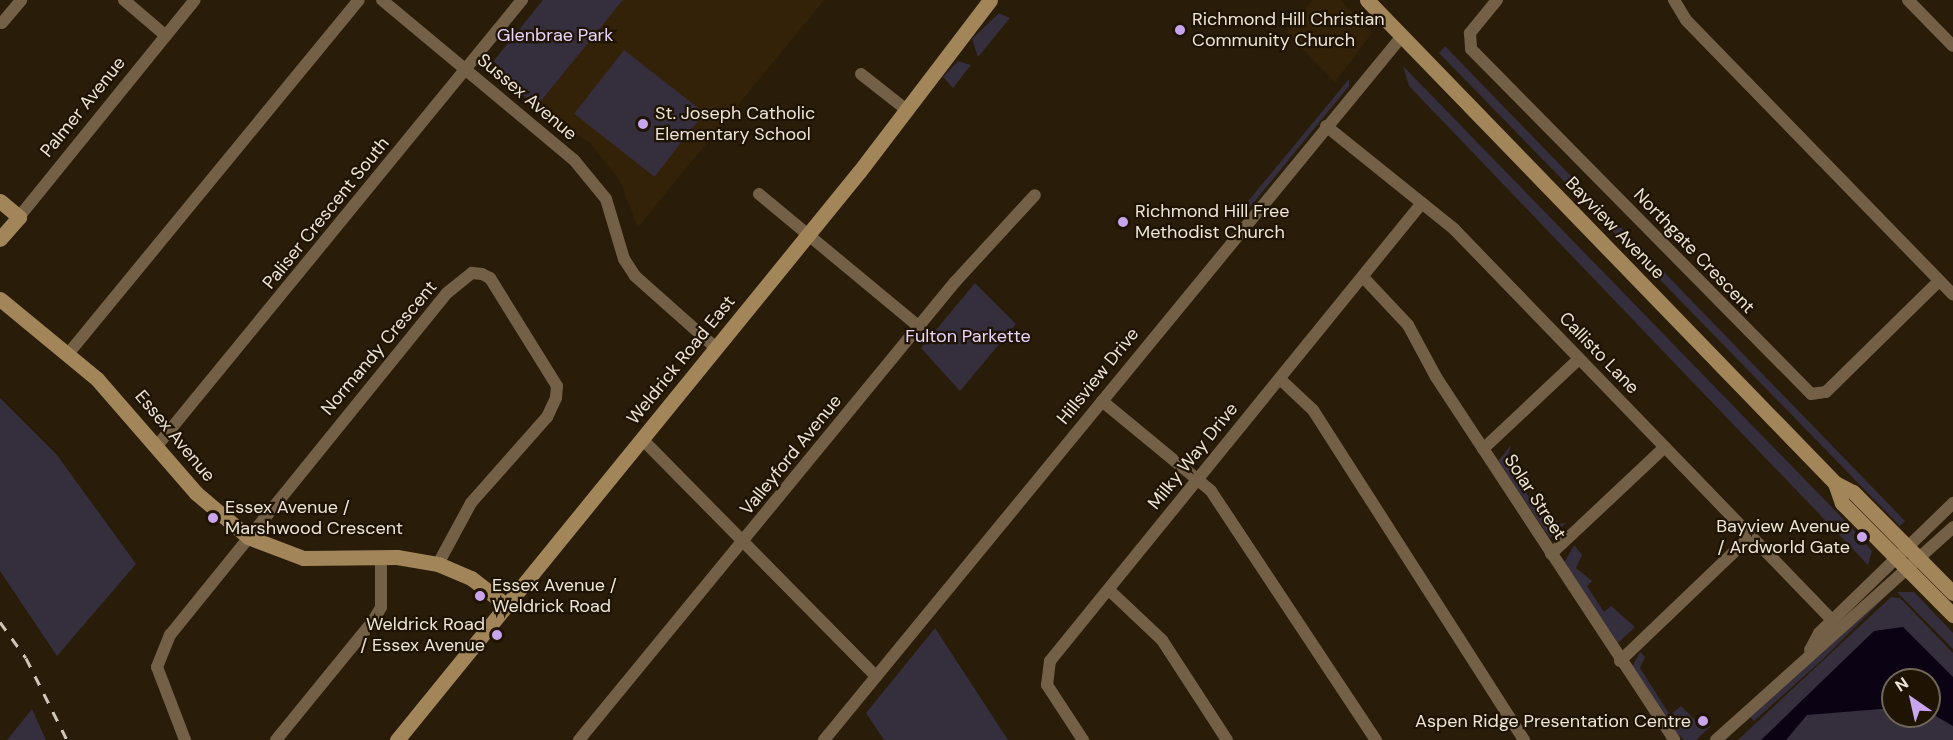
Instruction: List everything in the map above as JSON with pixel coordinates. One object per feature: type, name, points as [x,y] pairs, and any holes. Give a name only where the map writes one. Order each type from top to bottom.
[{"type":"street","points":[[2,24],[21,0]]},
{"type":"street","points":[[124,0],[166,36]]},
{"type":"street","name":"Palmer Avenue","points":[[0,238],[195,0]]},
{"type":"street","points":[[68,354],[359,0]]},
{"type":"street","name":"Sussex Avenue","points":[[382,0],[574,160],[606,199],[624,259],[635,276],[716,348]]},
{"type":"street","name":"Paliser Crescent South","points":[[156,447],[522,0]]},
{"type":"street","name":"Weldrick Road East","points":[[397,740],[908,111],[990,0]]},
{"type":"street","name":"Bayview Avenue","points":[[1367,0],[1835,483],[1853,492],[1953,593]]},
{"type":"street","name":"Northgate Crescent","points":[[1497,0],[1470,33],[1471,49],[1811,394],[1826,392],[1939,281]]},
{"type":"street","points":[[1674,0],[1686,20],[1953,295]]},
{"type":"street","points":[[1908,0],[1953,46]]},
{"type":"street","name":"Hillsview Drive","points":[[824,740],[1402,36]]},
{"type":"street","points":[[861,74],[908,111]]},
{"type":"street","name":"Callisto Lane","points":[[1326,126],[1454,229],[1832,620]]},
{"type":"street","points":[[759,194],[918,326]]},
{"type":"street","name":"Valleyford Avenue","points":[[579,740],[743,543],[918,326],[1035,195]]},
{"type":"street","points":[[0,201],[19,217]]},
{"type":"street","name":"Milky Way Drive","points":[[1083,740],[1044,676],[1198,478],[1422,203]]},
{"type":"street","name":"Normandy Crescent","points":[[248,537],[447,293],[472,273],[482,274],[490,278],[557,386],[556,398],[547,417],[471,503],[438,564]]},
{"type":"street","name":"Solar Street","points":[[1363,277],[1408,325],[1483,449],[1674,740]]},
{"type":"street","name":"Essex Avenue","points":[[0,299],[68,354],[118,399],[195,493],[248,537],[303,558],[381,558],[438,564],[471,578],[506,605]]},
{"type":"street","points":[[1483,449],[1579,359]]},
{"type":"street","points":[[1280,379],[1313,410],[1524,740]]},
{"type":"street","points":[[1101,401],[1198,478],[1234,521],[1376,740]]},
{"type":"street","points":[[642,439],[876,676]]},
{"type":"street","points":[[1551,554],[1665,447]]},
{"type":"street","name":"Bayview Avenue","points":[[1835,483],[1842,503],[1953,615]]},
{"type":"street","points":[[1716,740],[1810,650],[1832,620],[1953,502]]},
{"type":"street","points":[[1810,650],[1830,640],[1921,560],[1953,527]]},
{"type":"street","points":[[1620,661],[1751,536]]},
{"type":"street","points":[[185,740],[162,687],[157,668],[160,650],[248,537]]},
{"type":"street","points":[[276,740],[374,621],[381,607],[381,558]]},
{"type":"street","points":[[1109,590],[1162,640],[1227,740]]},
{"type":"shaded area","name":"St. Joseph Catholic Elementary School","points":[[623,0],[824,0],[638,227],[619,179],[590,143],[537,106]]},
{"type":"shaded area","points":[[1313,0],[1340,0],[1372,33],[1335,82],[1286,32]]},
{"type":"shaded area","points":[[1903,627],[1953,677],[1953,726],[1941,719],[1941,668],[1881,668],[1881,709],[1807,715],[1786,740],[1761,740],[1874,631]]},
{"type":"green space","name":"Glenbrae Park","points":[[543,0],[623,0],[537,106],[487,69]]},
{"type":"green space","points":[[999,13],[1010,18],[978,57],[972,39]]},
{"type":"green space","points":[[1445,46],[1905,521],[1900,526],[1439,53]]},
{"type":"green space","points":[[624,50],[704,113],[655,177],[574,114]]},
{"type":"green space","points":[[958,61],[971,65],[953,88],[943,77]]},
{"type":"green space","points":[[1403,66],[1852,528],[1872,551],[1868,565],[1409,86]]},
{"type":"green space","points":[[1349,79],[1349,86],[1242,217],[1235,217]]},
{"type":"green space","name":"Fulton Parkette","points":[[975,283],[1016,324],[960,391],[921,348]]},
{"type":"green space","points":[[0,398],[57,455],[136,564],[57,656],[0,571]]},
{"type":"green space","points":[[1511,445],[1507,458],[1530,475],[1520,483],[1536,508],[1540,504],[1559,524],[1566,523],[1550,538],[1498,461]]},
{"type":"green space","points":[[1574,545],[1582,555],[1576,568],[1592,581],[1587,586],[1604,612],[1611,606],[1635,627],[1618,643],[1564,563]]},
{"type":"green space","points":[[1894,588],[1822,660],[1754,721],[1750,717]]},
{"type":"green space","points":[[1897,592],[1914,592],[1953,633],[1953,649]]},
{"type":"green space","points":[[1891,597],[1900,598],[1953,653],[1953,740],[1738,740]]},
{"type":"green space","points":[[935,628],[1008,740],[884,740],[866,713]]},
{"type":"green space","points":[[1640,652],[1645,657],[1640,668],[1670,715],[1681,706],[1699,724],[1711,726],[1696,740],[1684,740],[1671,727],[1632,667]]},
{"type":"green space","points":[[32,709],[46,740],[7,740]]},
{"type":"railway","points":[[0,622],[26,658],[67,740]]},
{"type":"place","name":"Richmond Hill Christian Community Church","points":[[1180,30]]},
{"type":"place","name":"St. Joseph Catholic Elementary School","points":[[643,124]]},
{"type":"place","name":"Richmond Hill Free Methodist Church","points":[[1123,222]]},
{"type":"place","name":"Essex Avenue / Marshwood Crescent","points":[[213,518]]},
{"type":"place","name":"Bayview Avenue / Ardworld Gate","points":[[1862,537]]},
{"type":"place","name":"Essex Avenue / Weldrick Road","points":[[480,596]]},
{"type":"place","name":"Weldrick Road / Essex Avenue","points":[[497,635]]},
{"type":"place","name":"Aspen Ridge Presentation Centre","points":[[1703,721]]}]
